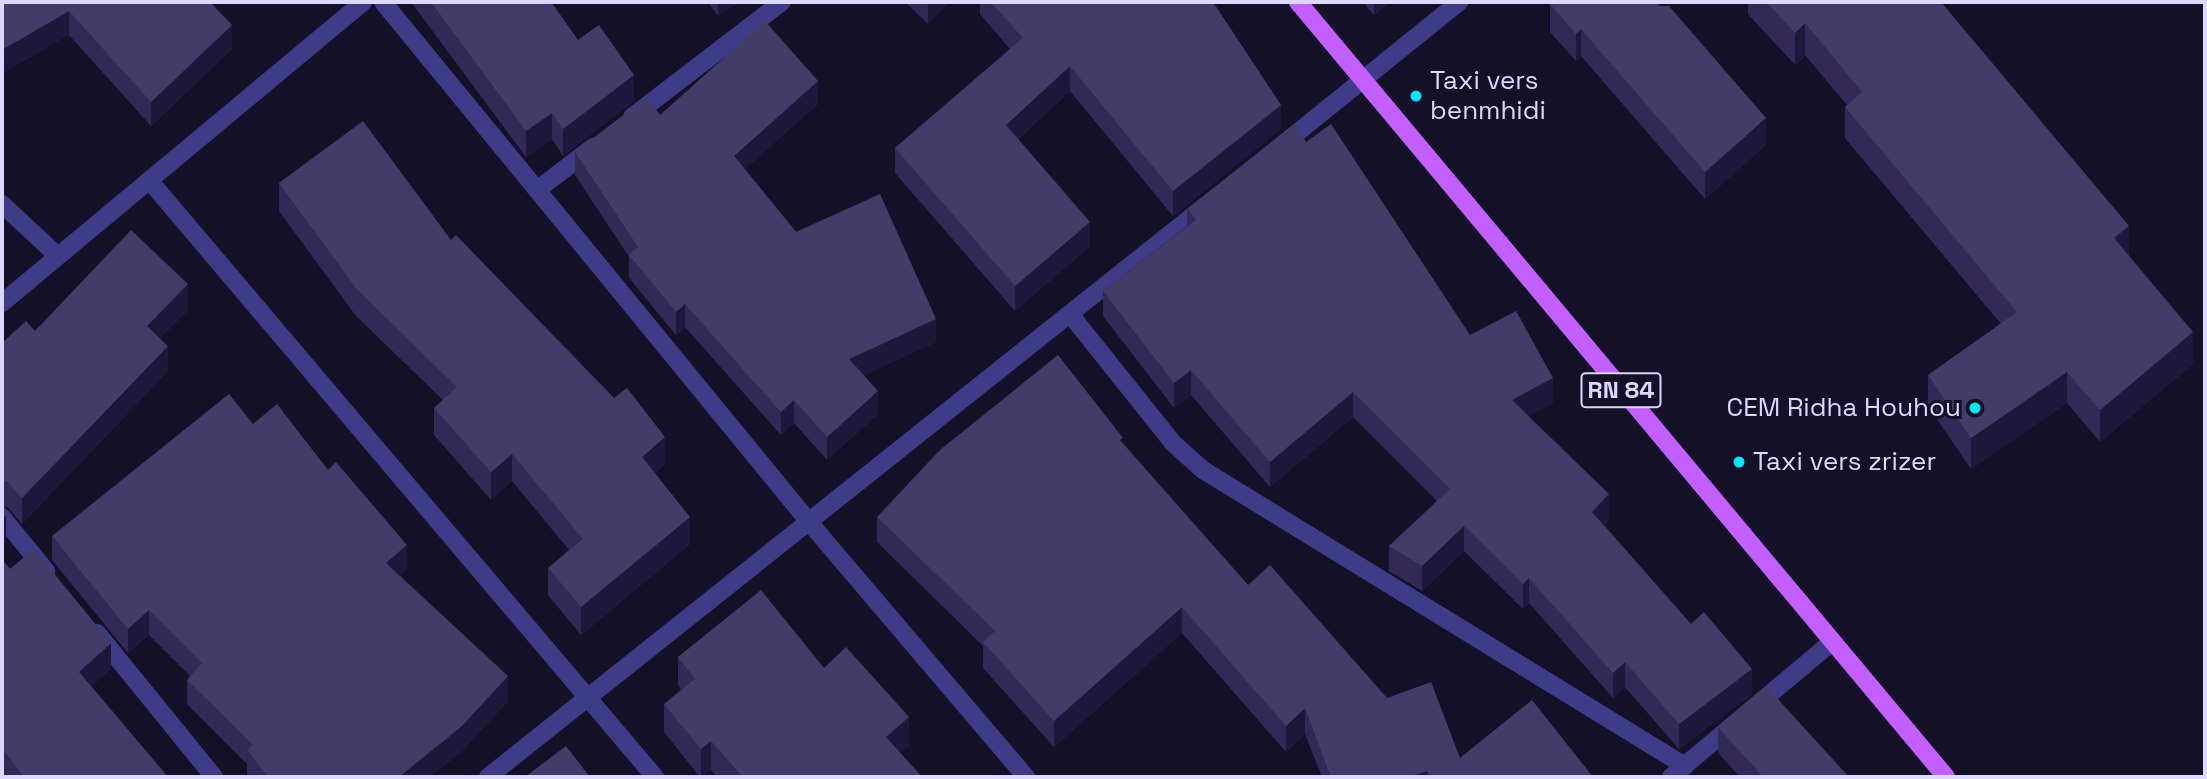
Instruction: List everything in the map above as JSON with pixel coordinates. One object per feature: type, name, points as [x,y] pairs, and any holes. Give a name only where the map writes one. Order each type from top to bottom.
[{"type":"main road","name":"RN 84","points":[[1298,2],[1946,777]]},
{"type":"street","points":[[2,303],[363,2]]},
{"type":"street","points":[[383,2],[809,522],[1026,777]]},
{"type":"street","points":[[537,190],[782,2]]},
{"type":"street","points":[[1265,158],[1459,2]]},
{"type":"street","points":[[149,180],[655,777]]},
{"type":"street","points":[[488,777],[1222,193]]},
{"type":"street","points":[[2,204],[58,256]]},
{"type":"street","points":[[1070,314],[1173,443],[1203,470],[1678,771],[1832,642]]},
{"type":"street","points":[[2,517],[61,590]]},
{"type":"street","points":[[87,621],[214,777]]},
{"type":"building","points":[[2,2],[210,2],[232,25],[151,102],[69,11],[2,50]]},
{"type":"building","points":[[431,2],[551,2],[578,40],[599,25],[634,75],[563,129],[552,113],[526,131]]},
{"type":"building","points":[[991,2],[1213,2],[1281,105],[1173,191],[1070,66],[1006,125],[1090,222],[1015,286],[895,148],[1023,38]]},
{"type":"building","points":[[1656,2],[1660,6],[1669,6],[1766,118],[1705,172],[1581,29],[1576,34],[1550,4]]},
{"type":"building","points":[[1766,2],[1941,2],[2129,226],[2114,238],[2193,332],[2100,410],[2067,372],[1971,438],[1928,375],[2017,312],[1845,107],[1862,92],[1805,23],[1795,33]]},
{"type":"building","points":[[765,21],[818,81],[734,156],[796,232],[880,194],[936,319],[849,359],[878,391],[827,437],[794,400],[781,412],[685,304],[676,312],[629,255],[638,247],[575,152],[647,97],[660,115]]},
{"type":"building","points":[[363,121],[451,240],[456,235],[614,398],[627,388],[665,437],[642,457],[690,517],[581,607],[548,568],[583,539],[512,454],[491,472],[434,408],[457,387],[356,288],[279,183]]},
{"type":"building","points":[[1294,124],[1306,142],[1331,124],[1470,335],[1516,311],[1553,378],[1512,400],[1609,494],[1592,512],[1691,624],[1704,612],[1752,669],[1679,724],[1625,662],[1613,673],[1529,578],[1523,584],[1464,526],[1422,566],[1389,546],[1450,489],[1353,392],[1270,462],[1191,370],[1174,383],[1103,291],[1196,220],[1187,209]]},
{"type":"building","points":[[131,230],[188,284],[147,326],[168,346],[22,498],[7,481],[2,482],[2,343],[26,321],[35,331]]},
{"type":"building","points":[[1058,355],[1123,438],[1120,440],[1248,585],[1270,565],[1387,698],[1431,682],[1460,758],[1532,700],[1593,777],[1433,777],[1427,771],[1409,777],[1331,777],[1305,708],[1286,726],[1182,607],[1054,721],[983,642],[995,631],[877,517],[940,450]]},
{"type":"building","points":[[229,394],[253,424],[277,404],[328,470],[336,462],[407,545],[386,563],[508,676],[462,726],[399,777],[268,777],[247,750],[253,745],[187,680],[202,663],[149,610],[128,629],[52,536]]},
{"type":"building","points":[[34,549],[111,643],[79,672],[168,777],[24,777],[2,748],[2,560],[10,569]]},
{"type":"building","points":[[761,590],[824,668],[846,647],[909,717],[886,737],[922,777],[743,777],[711,741],[701,749],[664,704],[695,679],[678,657]]},
{"type":"building","points":[[1766,686],[1849,777],[1763,777],[1718,727]]},
{"type":"building","points":[[566,746],[590,777],[525,777]]},
{"type":"place","name":"Taxi vers benmhidi","points":[[1416,96]]},
{"type":"place","name":"CEM Ridha Houhou","points":[[1975,408]]},
{"type":"place","name":"Taxi vers zrizer","points":[[1739,462]]}]
